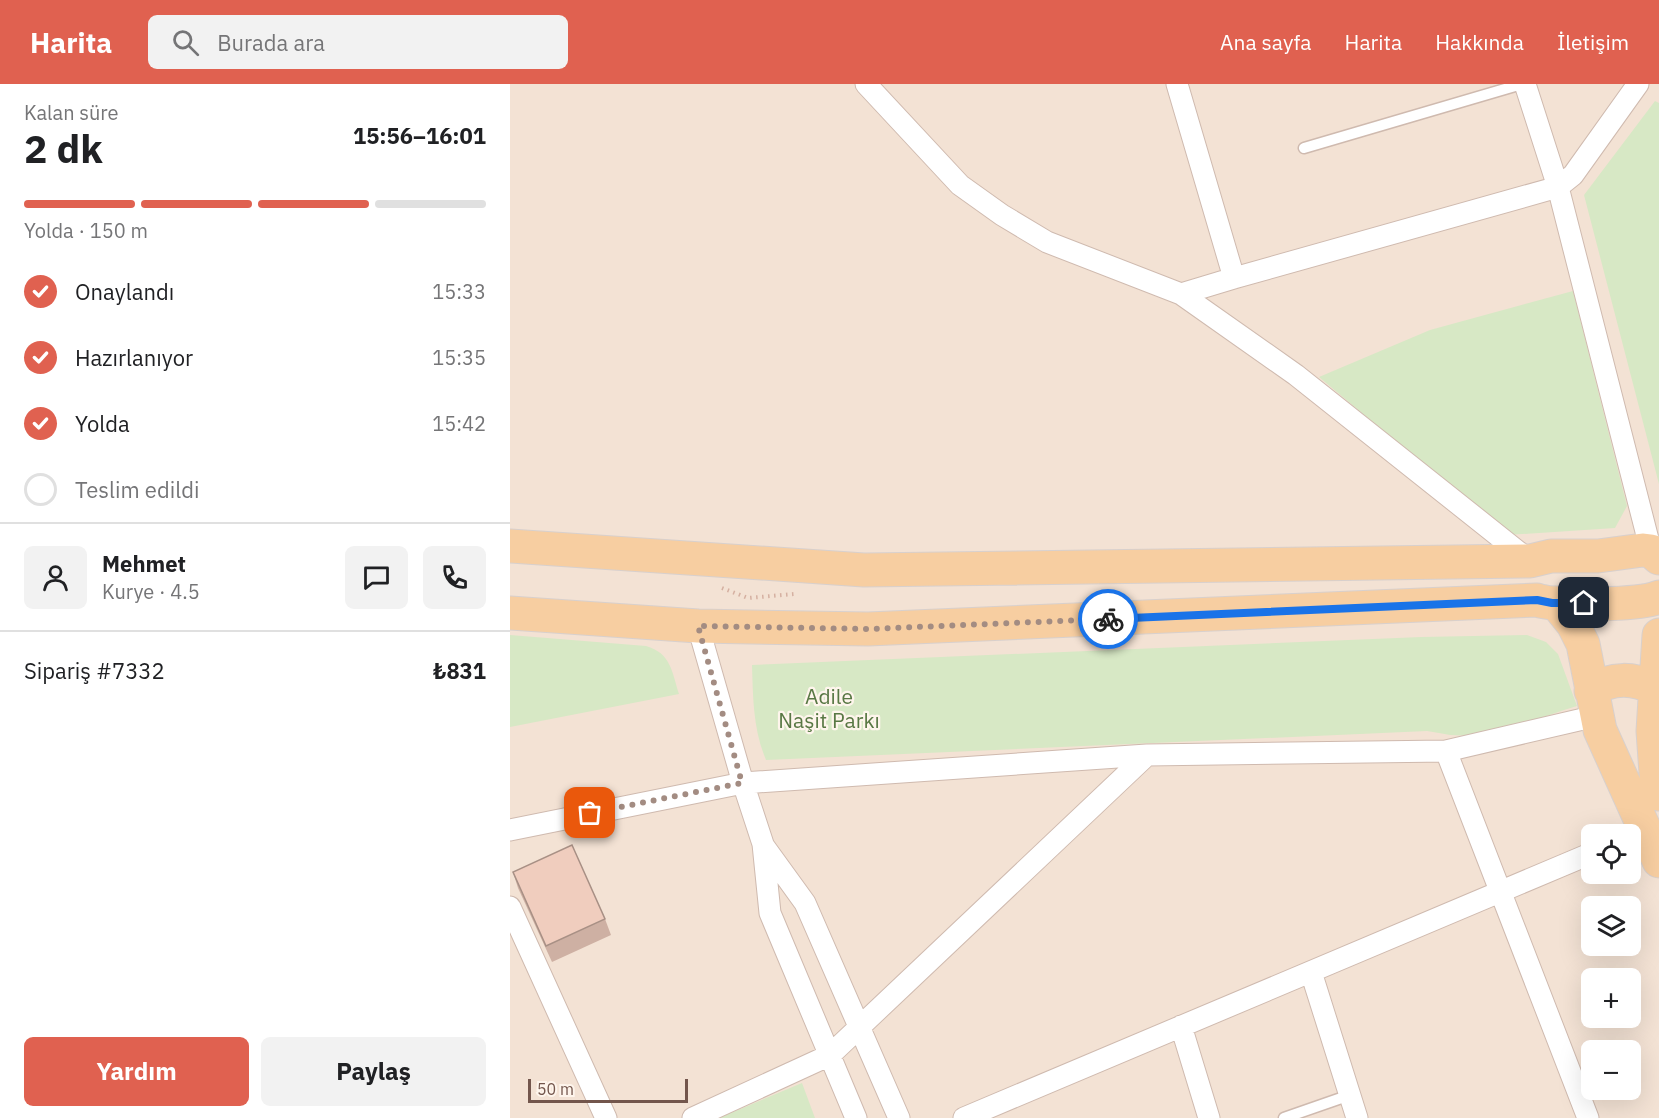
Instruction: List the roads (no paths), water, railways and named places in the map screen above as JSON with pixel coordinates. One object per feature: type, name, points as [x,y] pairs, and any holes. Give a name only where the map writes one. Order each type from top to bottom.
[{"type":"main road","points":[[510,546],[864,570],[1530,561],[1551,556],[1598,555],[1656,549]]},
{"type":"main road","points":[[1530,561],[1521,573],[1526,593],[1547,602],[1573,624],[1583,644],[1600,730],[1634,824]]},
{"type":"main road","points":[[510,613],[698,626],[868,629],[1547,602],[1634,601],[1659,597]]},
{"type":"main road","points":[[1659,635],[1658,690],[1653,731],[1659,794]]},
{"type":"main road","points":[[1593,703],[1600,685],[1621,680],[1647,684],[1658,690]]},
{"type":"main road","points":[[1641,838],[1659,861]]},
{"type":"street","points":[[866,84],[960,185],[1002,215],[1047,242],[1181,294],[1296,375],[1530,561]]},
{"type":"street","points":[[1177,84],[1234,278]]},
{"type":"street","points":[[1523,84],[1558,187],[1656,549]]},
{"type":"street","points":[[1181,294],[1558,187],[1573,175],[1638,84]]},
{"type":"street","points":[[698,626],[742,783],[763,844],[770,913],[856,1118]]},
{"type":"street","points":[[510,830],[742,783],[1147,755],[1446,751],[1593,703]]},
{"type":"street","points":[[1446,751],[1588,1118]]},
{"type":"street","points":[[693,1118],[830,1055],[1147,755]]},
{"type":"street","points":[[763,844],[805,903],[899,1118]]},
{"type":"street","points":[[964,1118],[1581,858]]},
{"type":"street","points":[[510,907],[606,1118]]},
{"type":"street","points":[[1311,972],[1358,1118]]},
{"type":"street","points":[[1181,1026],[1209,1118]]},
{"type":"lane","points":[[1304,148],[1523,84]]},
{"type":"lane","points":[[1284,1118],[1350,1095]]},
{"type":"park label","name":"Adile Naşit Parkı","points":[[829,709]]}]
